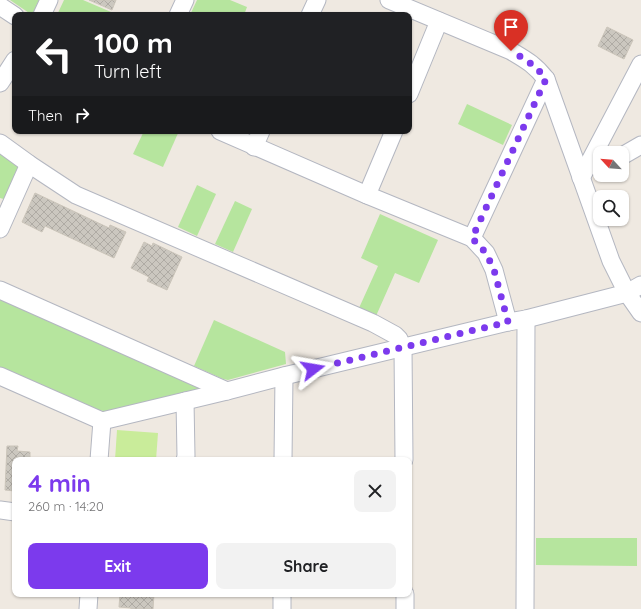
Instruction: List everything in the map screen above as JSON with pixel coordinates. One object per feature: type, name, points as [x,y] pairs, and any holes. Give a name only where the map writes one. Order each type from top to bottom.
[{"type":"street","points":[[43,12],[49,0]]},
{"type":"street","points":[[179,12],[185,0]]},
{"type":"street","points":[[311,12],[317,0]]},
{"type":"street","points":[[389,0],[511,51],[527,60],[538,69],[546,79],[610,261],[634,289],[641,313]]},
{"type":"street","points":[[0,6],[12,14]]},
{"type":"street","points":[[412,87],[439,21]]},
{"type":"street","points":[[582,178],[641,64]]},
{"type":"street","points":[[0,83],[12,65]]},
{"type":"street","points":[[472,238],[546,79]]},
{"type":"street","points":[[226,134],[367,195],[472,238],[486,253],[494,270],[508,322]]},
{"type":"street","points":[[254,147],[260,134]]},
{"type":"street","points":[[367,195],[393,134]]},
{"type":"street","points":[[0,143],[76,195],[378,326],[394,335],[399,339],[403,348],[404,457]]},
{"type":"street","points":[[629,152],[641,145]]},
{"type":"street","points":[[0,229],[29,164]]},
{"type":"street","points":[[582,178],[593,172]]},
{"type":"street","points":[[2,378],[102,421],[508,322],[526,319],[634,289]]},
{"type":"street","points":[[0,290],[227,391]]},
{"type":"street","points":[[525,609],[526,319]]},
{"type":"street","points":[[283,457],[284,376]]},
{"type":"street","points":[[185,401],[186,457]]},
{"type":"street","points":[[99,457],[102,421]]},
{"type":"street","points":[[0,510],[12,512]]},
{"type":"street","points":[[88,597],[88,609]]},
{"type":"street","points":[[282,597],[282,609]]},
{"type":"street","points":[[405,597],[405,609]]},
{"type":"green space","points":[[10,0],[39,0],[33,12],[28,12]]},
{"type":"green space","points":[[64,0],[83,0],[111,12],[58,12]]},
{"type":"green space","points":[[197,0],[230,0],[247,7],[245,12],[191,12]]},
{"type":"green space","points":[[467,104],[512,125],[503,145],[458,124]]},
{"type":"green space","points":[[143,134],[178,134],[163,167],[133,154]]},
{"type":"green space","points":[[0,153],[18,165],[19,168],[7,200],[0,198]]},
{"type":"green space","points":[[197,185],[216,194],[197,236],[178,227]]},
{"type":"green space","points":[[235,201],[252,209],[233,252],[215,244]]},
{"type":"green space","points":[[380,214],[438,240],[419,283],[395,273],[376,316],[359,308],[378,266],[361,258]]},
{"type":"green space","points":[[0,296],[200,388],[198,390],[110,411],[104,411],[97,410],[0,370]]},
{"type":"green space","points":[[214,320],[285,352],[286,364],[228,380],[194,366]]},
{"type":"green space","points":[[117,430],[158,433],[156,457],[115,457]]},
{"type":"green space","points":[[536,538],[637,538],[637,566],[536,565]]},
{"type":"building","points":[[89,0],[116,0],[112,10]]},
{"type":"building","points":[[607,27],[633,40],[624,59],[598,46]]},
{"type":"building","points":[[35,193],[109,228],[110,225],[126,232],[114,258],[45,226],[42,232],[22,222]]},
{"type":"building","points":[[144,242],[152,246],[153,243],[182,257],[167,290],[147,281],[149,277],[131,268]]},
{"type":"building","points":[[7,446],[18,446],[17,451],[30,452],[30,457],[12,457],[12,491],[5,490]]},
{"type":"building","points":[[120,597],[154,597],[153,609],[131,609],[119,607]]},
{"type":"route","points":[[313,369],[508,322],[494,270],[486,253],[472,238],[546,79],[538,69],[527,60],[511,51]]}]
